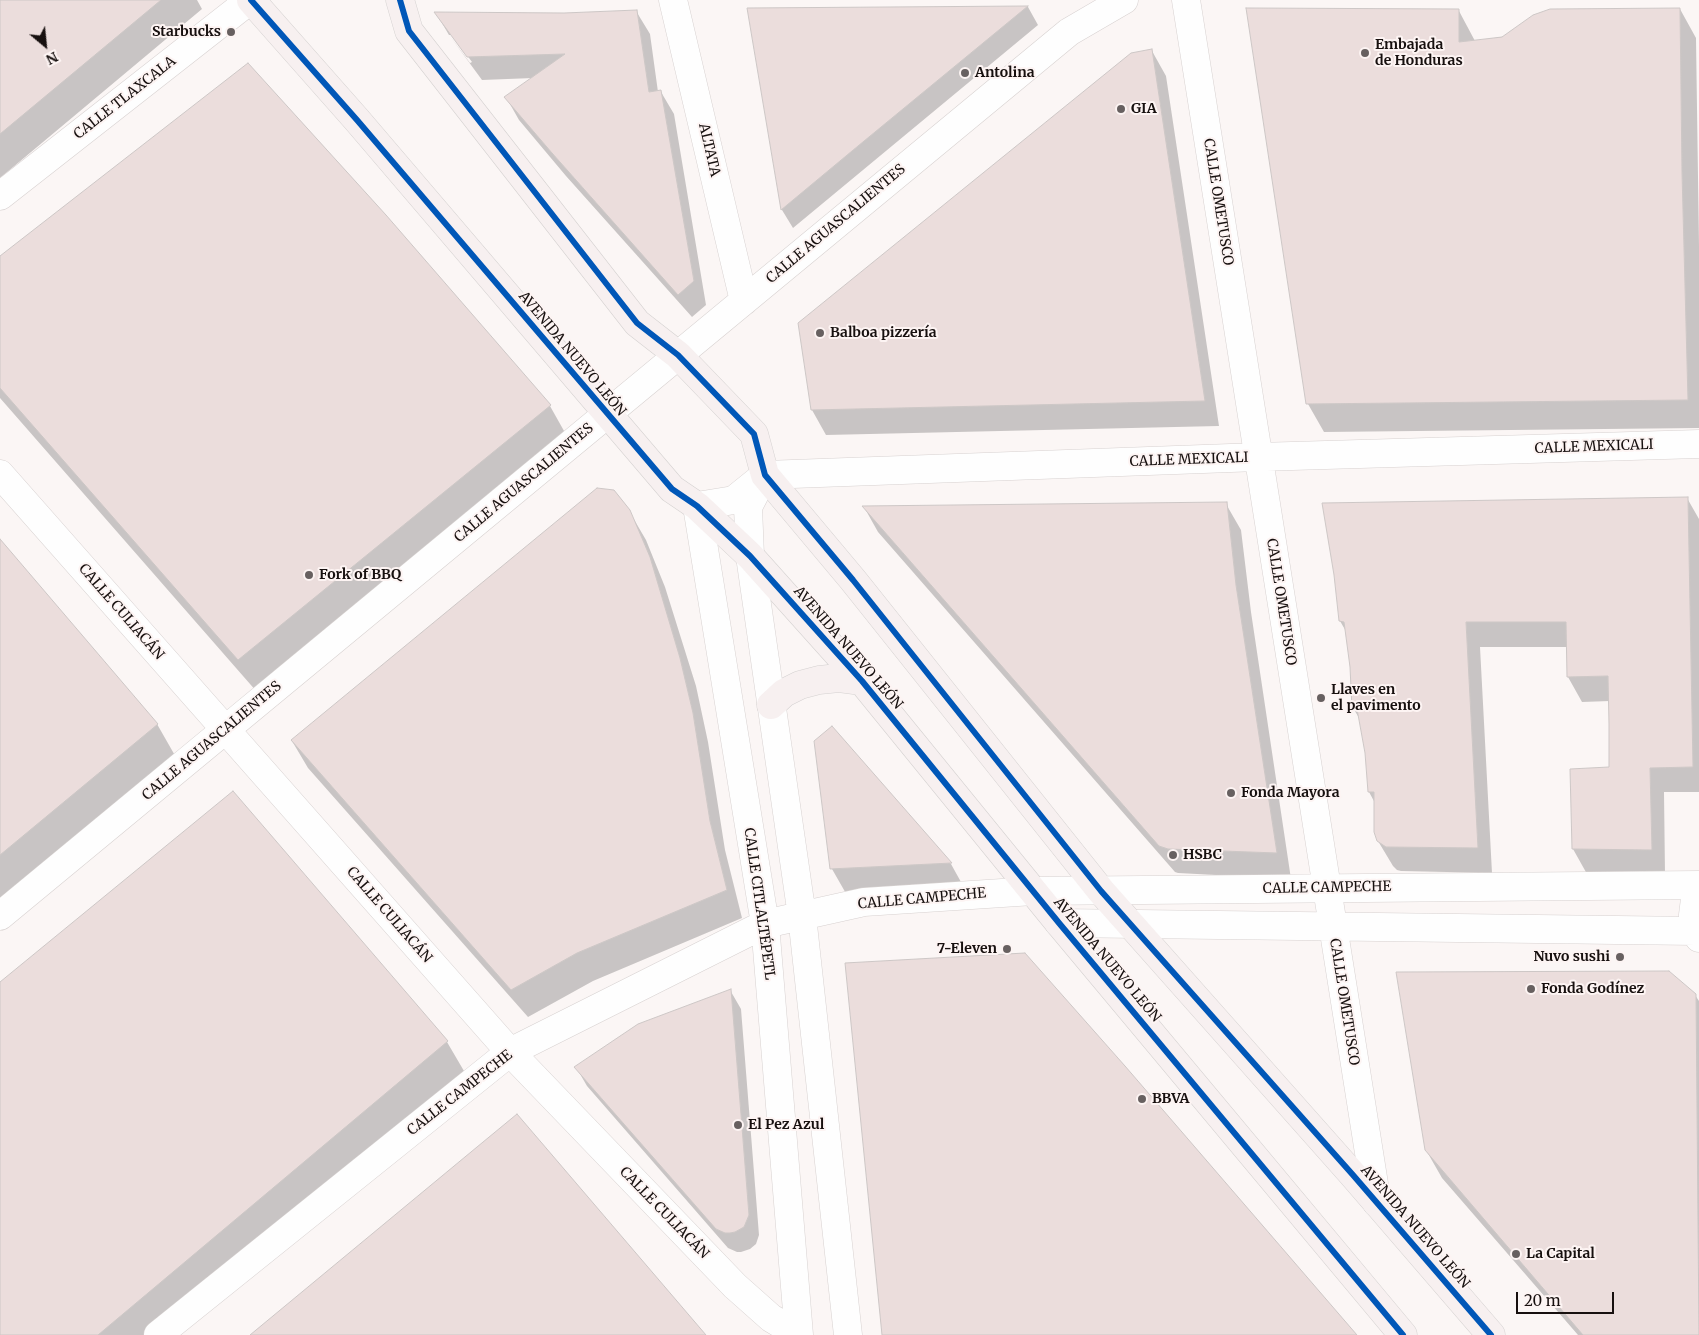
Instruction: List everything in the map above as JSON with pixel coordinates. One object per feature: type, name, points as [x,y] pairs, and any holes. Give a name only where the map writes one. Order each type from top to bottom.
[{"type":"main road","name":"AVENIDA NUEVO LEÓN","points":[[250,0],[357,120],[672,489],[697,506],[750,556],[862,681],[1032,891],[1403,1335]]},
{"type":"main road","name":"AVENIDA NUEVO LEÓN","points":[[400,0],[409,31],[631,316],[637,323],[678,355],[754,434],[765,475],[853,580],[1101,891],[1491,1335]]},
{"type":"main road","points":[[771,705],[784,693],[800,685],[819,680],[839,678],[862,681]]},
{"type":"street","name":"CALLE TLAXCALA","points":[[0,196],[250,0]]},
{"type":"street","name":"ALTATA","points":[[674,0],[744,301]]},
{"type":"street","name":"CALLE AGUASCALIENTES","points":[[0,916],[1069,32],[1124,0]]},
{"type":"street","name":"CALLE OMETUSCO","points":[[1186,0],[1377,1203]]},
{"type":"street","name":"CALLE MEXICALI","points":[[765,475],[1258,457],[1699,444]]},
{"type":"street","name":"CALLE CULIACÁN","points":[[0,474],[510,1052],[735,1286],[771,1318],[799,1335]]},
{"type":"street","points":[[697,506],[734,500],[765,475]]},
{"type":"street","points":[[765,475],[748,507],[750,556],[802,916],[848,1335]]},
{"type":"street","name":"CALLE CITLALTÉPETL","points":[[697,506],[765,924],[799,1335]]},
{"type":"street","name":"CALLE CAMPECHE","points":[[158,1335],[510,1052],[765,924],[864,902],[1032,891],[1699,885]]},
{"type":"street","points":[[1059,923],[1697,934],[1694,915],[1695,899],[1699,890]]},
{"type":"building","points":[[0,0],[161,0],[0,134]]},
{"type":"building","points":[[1028,6],[858,146],[781,210],[747,8]]},
{"type":"building","points":[[1246,8],[1459,9],[1459,42],[1502,37],[1533,15],[1550,9],[1680,8],[1688,400],[1306,404]]},
{"type":"building","points":[[637,10],[649,92],[661,90],[694,281],[678,295],[504,97],[565,54],[467,57],[434,12],[564,13]]},
{"type":"building","points":[[1152,49],[1205,401],[811,410],[798,323],[1131,53]]},
{"type":"building","points":[[248,63],[386,215],[551,405],[238,660],[0,388],[0,256]]},
{"type":"building","points":[[597,488],[614,490],[630,510],[650,557],[680,658],[693,713],[710,821],[727,890],[577,953],[511,990],[291,740]]},
{"type":"building","points":[[1688,497],[1693,767],[1650,768],[1652,850],[1572,849],[1570,769],[1609,767],[1608,676],[1567,677],[1566,622],[1466,622],[1478,848],[1386,847],[1377,841],[1374,832],[1374,792],[1368,792],[1365,753],[1357,709],[1352,709],[1350,667],[1344,622],[1339,621],[1334,575],[1322,503]]},
{"type":"building","points":[[1227,502],[1236,585],[1277,853],[1168,849],[1159,846],[862,506]]},
{"type":"building","points":[[0,539],[158,724],[0,855]]},
{"type":"building","points":[[832,726],[952,863],[830,869],[814,741]]},
{"type":"building","points":[[233,791],[448,1041],[98,1335],[0,1335],[0,982]]},
{"type":"building","points":[[1025,953],[1357,1335],[882,1335],[845,963]]},
{"type":"building","points":[[1669,971],[1696,994],[1699,1335],[1583,1335],[1425,1150],[1396,972]]},
{"type":"building","points":[[731,989],[749,1215],[744,1227],[735,1232],[725,1233],[716,1229],[574,1067],[638,1024]]},
{"type":"building","points":[[517,1114],[706,1335],[250,1335],[477,1147]]},
{"type":"cycle path","points":[[251,0],[357,120],[672,489],[697,506],[750,556],[862,681],[1059,923],[1403,1335]]},
{"type":"cycle path","points":[[400,0],[409,31],[637,323],[678,355],[754,434],[765,475],[853,580],[1101,891],[1353,1175],[1491,1335]]},
{"type":"place","name":"Starbucks","points":[[231,32]]},
{"type":"place","name":"Embajada de Honduras","points":[[1365,53]]},
{"type":"place","name":"Antolina","points":[[965,73]]},
{"type":"place","name":"GIA","points":[[1121,109]]},
{"type":"place","name":"Balboa pizzería","points":[[820,333]]},
{"type":"place","name":"Fork of BBQ","points":[[309,575]]},
{"type":"place","name":"Llaves en el pavimento","points":[[1321,698]]},
{"type":"place","name":"Fonda Mayora","points":[[1231,793]]},
{"type":"place","name":"HSBC","points":[[1173,855]]},
{"type":"place","name":"7-Eleven","points":[[1007,949]]},
{"type":"place","name":"Nuvo sushi","points":[[1620,957]]},
{"type":"place","name":"Fonda Godínez","points":[[1531,989]]},
{"type":"place","name":"BBVA","points":[[1142,1099]]},
{"type":"place","name":"El Pez Azul","points":[[738,1125]]},
{"type":"place","name":"La Capital","points":[[1516,1254]]}]
